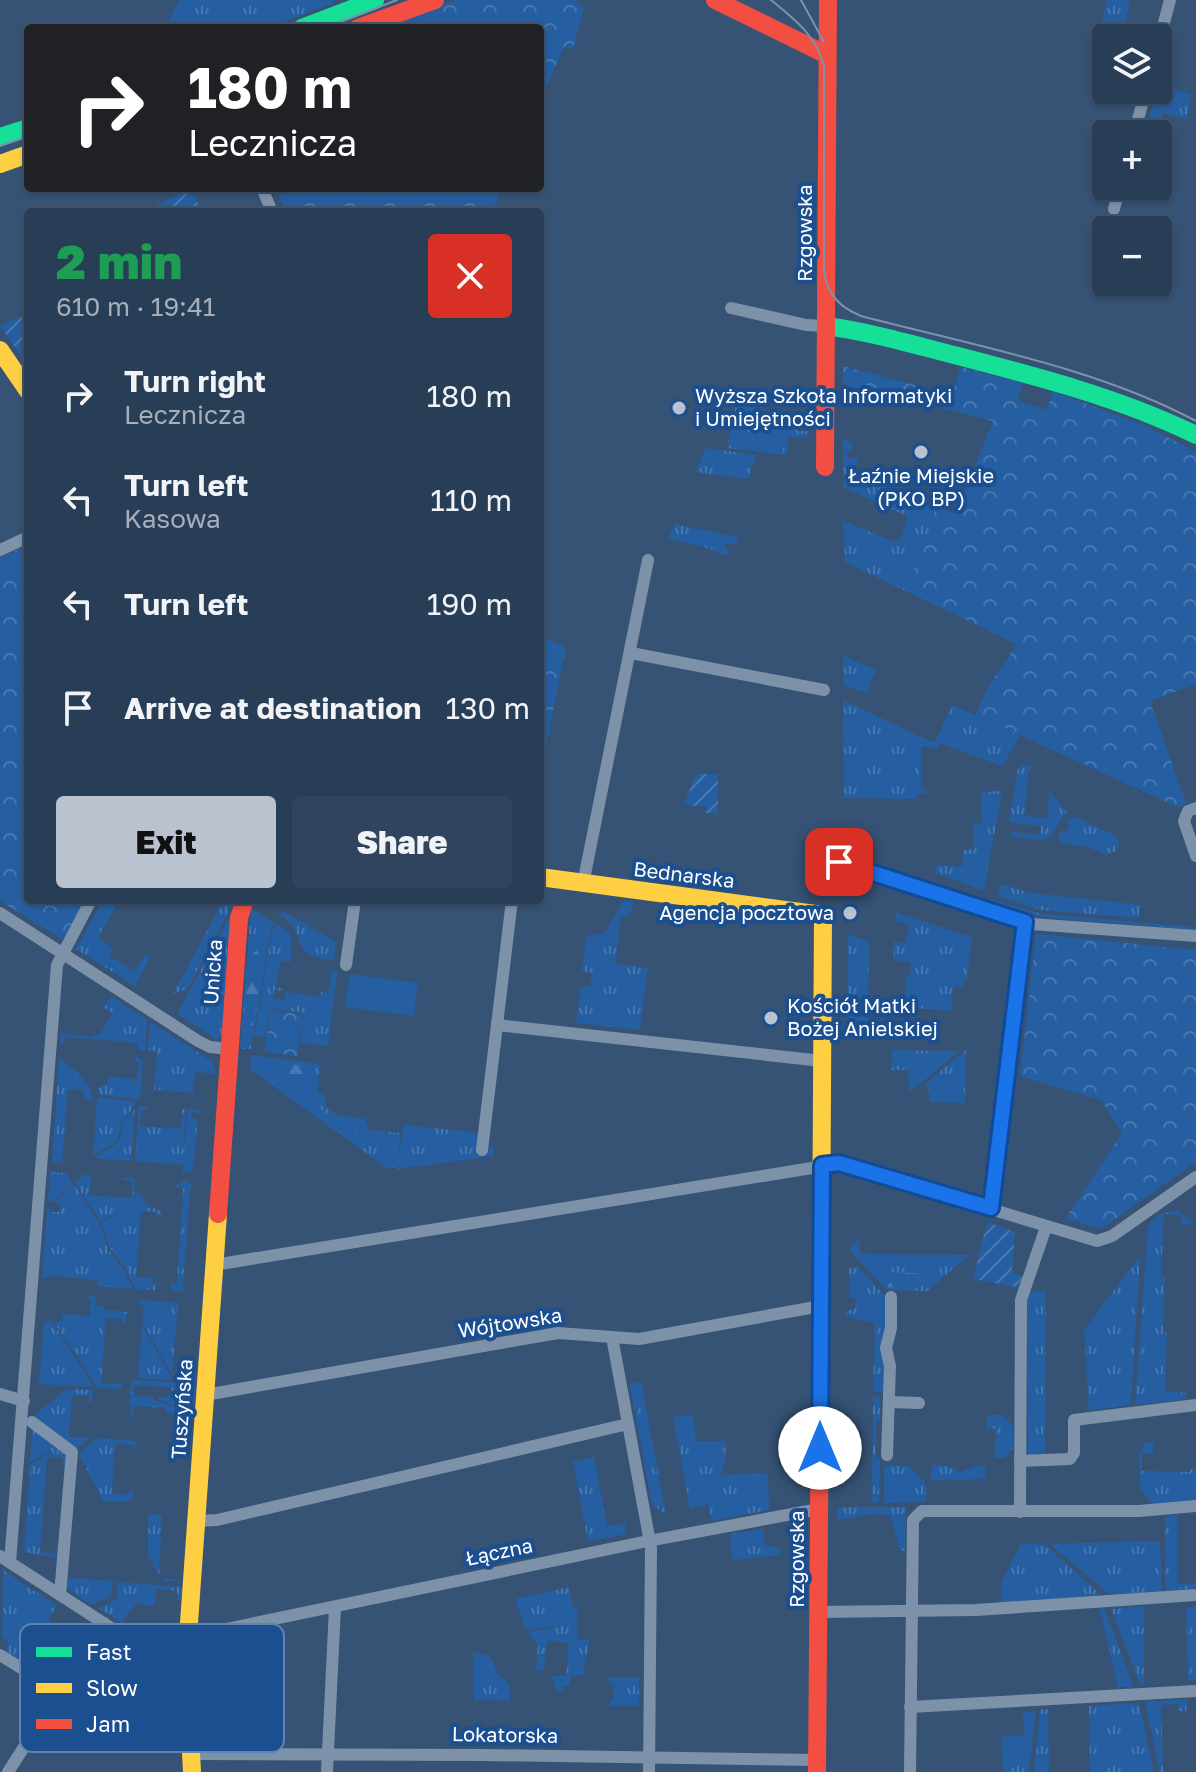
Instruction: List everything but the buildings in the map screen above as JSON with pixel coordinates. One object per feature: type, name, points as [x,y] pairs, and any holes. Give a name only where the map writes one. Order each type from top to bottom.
[{"type":"street","points":[[312,24],[375,0]]},
{"type":"street","points":[[369,24],[435,0]]},
{"type":"street","points":[[715,0],[827,55]]},
{"type":"street","name":"Rzgowska","points":[[825,467],[828,0]]},
{"type":"street","points":[[1164,24],[1170,0]]},
{"type":"street","points":[[1,136],[24,129]]},
{"type":"street","points":[[0,164],[24,155]]},
{"type":"street","points":[[1114,209],[1116,200]]},
{"type":"street","points":[[731,308],[803,324],[861,331],[1059,381],[1136,408],[1196,435]]},
{"type":"street","points":[[0,350],[7,373],[24,388]]},
{"type":"street","points":[[0,550],[24,539]]},
{"type":"street","points":[[583,884],[648,560]]},
{"type":"street","points":[[631,653],[824,690]]},
{"type":"street","points":[[1192,809],[1184,821],[1196,856]]},
{"type":"street","points":[[823,858],[1025,922],[1196,936]]},
{"type":"street","name":"Bednarska","points":[[544,878],[823,915]]},
{"type":"street","points":[[89,904],[57,965],[24,1401],[5,1559],[104,1623]]},
{"type":"street","name":"Unicka","points":[[230,1049],[239,918],[244,904]]},
{"type":"street","points":[[346,965],[354,904]]},
{"type":"street","points":[[482,1150],[512,904]]},
{"type":"street","points":[[0,913],[198,1041],[210,1047],[230,1049]]},
{"type":"street","name":"Rzgowska","points":[[817,1766],[823,915]]},
{"type":"street","points":[[991,1208],[1025,922]]},
{"type":"street","points":[[497,1025],[822,1061]]},
{"type":"street","name":"Tuszyńska","points":[[189,1624],[230,1049]]},
{"type":"street","points":[[214,1265],[839,1163],[1046,1227],[1103,1240],[1196,1177]]},
{"type":"street","points":[[1020,1512],[1021,1300],[1046,1227]]},
{"type":"street","points":[[887,1455],[890,1366],[886,1348],[891,1328],[891,1297]]},
{"type":"street","name":"Wójtowska","points":[[205,1395],[558,1333],[639,1339],[821,1306]]},
{"type":"street","points":[[612,1337],[650,1541],[649,1772]]},
{"type":"street","points":[[0,1394],[24,1401]]},
{"type":"street","points":[[890,1402],[919,1403]]},
{"type":"street","points":[[1020,1461],[1070,1459],[1074,1453],[1074,1420],[1196,1405]]},
{"type":"street","points":[[32,1422],[72,1452],[60,1595]]},
{"type":"street","points":[[197,1521],[217,1520],[628,1424]]},
{"type":"street","points":[[910,1772],[913,1520],[919,1512],[1154,1510],[1196,1506]]},
{"type":"street","name":"Łączna","points":[[252,1624],[819,1509]]},
{"type":"street","points":[[819,1612],[1016,1608],[1196,1595]]},
{"type":"street","points":[[327,1772],[335,1607]]},
{"type":"street","points":[[0,1655],[20,1667]]},
{"type":"street","points":[[910,1707],[1196,1691]]},
{"type":"street","points":[[8,1772],[21,1752]]},
{"type":"street","name":"Lokatorska","points":[[192,1763],[328,1754],[649,1758],[817,1766]]},
{"type":"green space","points":[[179,0],[335,0],[278,24],[168,24]]},
{"type":"green space","points":[[456,0],[578,0],[576,3],[584,7],[573,49],[564,47],[544,93],[544,24],[390,24]]},
{"type":"green space","points":[[1107,0],[1127,0],[1130,4],[1125,24],[1101,24]]},
{"type":"green space","points":[[1172,89],[1191,94],[1187,119],[1163,113],[1161,120],[1149,120],[1153,104],[1172,104]]},
{"type":"green space","points":[[183,192],[193,192],[200,208],[151,208]]},
{"type":"green space","points":[[278,192],[500,192],[494,208],[285,208]]},
{"type":"green space","points":[[24,315],[24,360],[0,326]]},
{"type":"green space","points":[[843,366],[952,395],[961,367],[1022,383],[1018,401],[1047,410],[1053,391],[1148,427],[1196,452],[1196,684],[1150,701],[1186,803],[1180,808],[975,715],[989,685],[1017,644],[907,591],[913,590],[936,507],[956,514],[993,421],[873,390],[861,392],[843,383]]},
{"type":"green space","points":[[737,400],[758,406],[755,416],[763,421],[798,421],[798,431],[808,431],[807,438],[788,437],[787,456],[782,455],[784,437],[748,432],[745,450],[727,448]]},
{"type":"green space","points":[[748,432],[785,437],[782,455],[745,450]]},
{"type":"green space","points":[[843,439],[852,443],[853,448],[846,452],[849,459],[857,456],[859,462],[854,466],[865,479],[871,475],[880,485],[936,507],[921,562],[1017,644],[845,562],[843,521],[895,542],[902,538],[907,516],[843,487]]},
{"type":"green space","points":[[706,448],[756,455],[748,479],[696,472]]},
{"type":"green space","points":[[675,524],[738,537],[737,544],[725,543],[728,556],[668,539]]},
{"type":"green space","points":[[24,547],[24,904],[84,904],[62,939],[0,901],[0,558]]},
{"type":"green space","points":[[544,638],[566,647],[544,756]]},
{"type":"green space","points":[[843,656],[876,670],[866,693],[844,685]]},
{"type":"green space","points":[[843,700],[934,743],[953,705],[1020,736],[1002,766],[940,743],[937,750],[921,747],[921,788],[928,793],[919,794],[915,799],[844,798]]},
{"type":"green space","points":[[1023,764],[1032,767],[1029,770],[1024,816],[1056,819],[1048,817],[1049,791],[1067,812],[1047,839],[1011,837],[1012,832],[1040,835],[1041,826],[1009,820],[1018,769]]},
{"type":"green space","points":[[718,774],[718,814],[706,813],[706,807],[684,805],[695,775]]},
{"type":"green space","points":[[1002,791],[984,891],[936,873],[936,866],[963,866],[963,850],[973,849],[973,824],[982,823],[982,792]]},
{"type":"green space","points":[[1075,817],[1116,836],[1119,844],[1116,851],[1106,854],[1088,847],[1060,843],[1058,837],[1061,831],[1066,833],[1070,825],[1065,822]]},
{"type":"green space","points":[[1001,884],[1031,893],[1141,905],[1139,918],[1040,910],[998,896]]},
{"type":"green space","points":[[991,899],[1042,914],[1196,927],[1196,930],[1041,917],[992,906]]},
{"type":"green space","points":[[623,901],[634,902],[629,915],[621,918],[615,964],[648,968],[640,1030],[576,1023],[581,986],[590,987],[592,973],[582,971],[586,937],[605,933]]},
{"type":"green space","points":[[101,904],[118,904],[98,938],[113,948],[109,956],[134,971],[145,955],[150,957],[135,986],[76,949]]},
{"type":"green space","points":[[222,904],[233,904],[187,989],[173,994]]},
{"type":"green space","points":[[251,909],[274,923],[251,1049],[240,1049]]},
{"type":"green space","points":[[282,911],[336,942],[334,960],[318,958],[303,950],[296,931],[280,915]]},
{"type":"green space","points":[[232,912],[222,1035],[216,1039],[177,1014]]},
{"type":"green space","points":[[897,913],[972,937],[967,979],[963,979],[963,987],[953,987],[951,1011],[905,1007],[905,979],[910,974],[911,962],[893,961],[894,941],[904,944],[910,925],[895,920]]},
{"type":"green space","points":[[260,917],[269,924],[253,1026],[246,1023],[244,1013],[251,955],[262,946],[263,936],[256,929],[254,918]]},
{"type":"green space","points":[[276,923],[291,935],[291,962],[280,961],[276,987],[282,988],[282,991],[274,990],[273,998],[285,1000],[286,992],[319,997],[321,992],[328,994],[332,971],[337,972],[328,1046],[300,1043],[304,1013],[271,1008],[265,1037],[254,1036],[272,930]]},
{"type":"green space","points":[[848,934],[869,942],[868,1029],[847,1028]]},
{"type":"green space","points":[[1036,934],[1196,950],[1196,1162],[1101,1229],[1066,1218],[1122,1133],[1101,1100],[1020,1076]]},
{"type":"green space","points":[[350,974],[418,983],[414,1016],[345,1007]]},
{"type":"green space","points":[[112,997],[147,1020],[145,1051],[138,1050],[138,1043],[65,1037],[63,1044],[60,1044],[61,1033],[90,1037],[101,1033],[112,1013],[102,1006]]},
{"type":"green space","points":[[271,1010],[303,1014],[297,1056],[264,1052]]},
{"type":"green space","points":[[150,1022],[213,1062],[217,1074],[195,1072],[193,1093],[154,1090],[157,1052],[148,1050]]},
{"type":"green space","points":[[892,1050],[957,1053],[909,1093],[908,1070],[891,1070]]},
{"type":"green space","points":[[966,1050],[965,1103],[929,1102],[929,1090],[925,1084]]},
{"type":"green space","points":[[252,1055],[321,1064],[317,1093],[325,1095],[326,1108],[337,1115],[365,1119],[369,1130],[400,1133],[398,1161],[403,1125],[480,1133],[487,1147],[494,1146],[494,1156],[387,1168],[250,1069]]},
{"type":"green space","points":[[136,1056],[143,1061],[140,1099],[99,1095],[98,1087],[108,1084],[108,1077],[137,1079],[139,1063]]},
{"type":"green space","points":[[59,1058],[86,1082],[93,1101],[84,1099],[84,1090],[68,1089],[62,1163],[52,1162]]},
{"type":"green space","points":[[258,1058],[311,1068],[315,1074],[308,1095],[326,1114],[355,1124],[355,1143],[259,1072],[255,1063]]},
{"type":"green space","points":[[97,1099],[133,1101],[136,1104],[122,1122],[117,1141],[93,1156]]},
{"type":"green space","points":[[139,1106],[147,1107],[147,1110],[141,1110],[140,1126],[182,1129],[182,1109],[186,1109],[183,1157],[188,1109],[199,1110],[199,1113],[192,1112],[191,1118],[198,1120],[193,1172],[183,1173],[183,1160],[181,1165],[135,1161]]},
{"type":"green space","points":[[135,1109],[131,1161],[93,1158],[118,1143],[124,1121]]},
{"type":"green space","points":[[50,1172],[66,1173],[100,1224],[108,1249],[133,1289],[98,1286],[98,1280],[49,1275],[49,1278],[42,1278],[48,1204],[50,1212],[59,1212],[60,1205],[55,1203],[72,1185],[53,1202],[48,1201]]},
{"type":"green space","points":[[83,1175],[91,1175],[89,1195],[131,1198],[132,1181],[123,1180],[123,1177],[135,1179],[134,1201],[137,1191],[147,1204],[142,1206],[149,1205],[162,1212],[162,1218],[157,1217],[157,1212],[141,1211],[136,1277],[153,1278],[152,1283],[158,1284],[155,1290],[135,1289],[125,1267],[110,1248],[101,1222],[132,1207],[100,1221],[75,1183]]},
{"type":"green space","points":[[181,1181],[189,1181],[193,1188],[190,1189],[183,1286],[187,1288],[180,1292],[172,1290],[169,1283],[177,1284],[183,1188],[175,1186]]},
{"type":"green space","points":[[1176,1210],[1192,1222],[1191,1225],[1181,1224],[1181,1215],[1164,1214],[1161,1276],[1165,1277],[1163,1332],[1167,1333],[1165,1391],[1186,1393],[1186,1399],[1135,1405],[1148,1228],[1155,1217],[1163,1214]]},
{"type":"green space","points":[[987,1222],[1015,1232],[1012,1271],[1023,1277],[1020,1288],[973,1279]]},
{"type":"green space","points":[[859,1238],[860,1254],[969,1255],[927,1291],[887,1290],[849,1250]]},
{"type":"green space","points":[[1140,1256],[1131,1404],[1089,1411],[1084,1330]]},
{"type":"green space","points":[[858,1267],[887,1298],[887,1327],[880,1348],[887,1372],[887,1386],[881,1392],[873,1391],[875,1323],[844,1316],[848,1310],[855,1309],[856,1298],[850,1297],[849,1268]]},
{"type":"green space","points":[[892,1272],[941,1275],[913,1289],[887,1287],[883,1276]]},
{"type":"green space","points":[[1031,1291],[1046,1292],[1045,1454],[1028,1455],[1027,1301]]},
{"type":"green space","points":[[88,1295],[96,1296],[95,1315],[97,1306],[104,1306],[104,1310],[127,1312],[126,1325],[123,1319],[106,1318],[101,1384],[122,1384],[121,1389],[97,1388],[54,1322],[62,1322],[61,1314],[90,1316],[91,1300]]},
{"type":"green space","points":[[140,1300],[178,1303],[172,1374],[183,1377],[184,1373],[196,1374],[196,1381],[175,1380],[142,1322],[144,1306],[137,1304]]},
{"type":"green space","points":[[44,1322],[52,1322],[94,1387],[39,1384]]},
{"type":"green space","points":[[142,1325],[173,1380],[138,1378]]},
{"type":"green space","points":[[132,1380],[196,1384],[194,1407],[175,1406],[157,1399],[171,1396],[171,1387],[134,1385],[134,1396],[154,1397],[154,1400],[174,1407],[194,1409],[194,1415],[165,1413],[165,1408],[133,1406],[133,1423],[129,1402]]},
{"type":"green space","points":[[641,1382],[666,1514],[652,1505],[630,1384]]},
{"type":"green space","points":[[67,1389],[93,1390],[92,1403],[89,1403],[89,1396],[72,1395],[69,1437],[90,1437],[76,1450],[35,1420],[36,1414]]},
{"type":"green space","points":[[873,1396],[880,1397],[876,1458],[880,1458],[879,1502],[872,1503]]},
{"type":"green space","points":[[693,1415],[696,1441],[726,1441],[721,1475],[768,1473],[769,1510],[711,1521],[708,1504],[690,1509],[673,1417]]},
{"type":"green space","points":[[988,1415],[1003,1415],[1013,1426],[1013,1448],[1004,1458],[995,1458],[995,1429],[986,1428]]},
{"type":"green space","points":[[33,1425],[67,1456],[66,1467],[63,1467],[63,1458],[47,1457],[40,1552],[56,1554],[57,1545],[60,1546],[59,1557],[56,1558],[24,1552],[30,1465],[44,1456],[60,1452],[45,1454],[30,1462]]},
{"type":"green space","points":[[97,1438],[136,1441],[135,1451],[133,1445],[115,1444],[112,1493],[129,1495],[130,1491],[133,1492],[132,1501],[103,1501],[79,1454]]},
{"type":"green space","points":[[1153,1442],[1153,1453],[1142,1454],[1142,1471],[1190,1472],[1190,1469],[1196,1469],[1196,1501],[1154,1506],[1140,1488],[1139,1455],[1145,1443]]},
{"type":"green space","points":[[594,1457],[607,1526],[625,1523],[627,1534],[588,1541],[573,1462]]},
{"type":"green space","points":[[932,1465],[947,1466],[960,1472],[986,1466],[986,1479],[931,1480]]},
{"type":"green space","points":[[884,1466],[909,1466],[926,1484],[926,1502],[884,1503]]},
{"type":"green space","points":[[838,1507],[906,1507],[905,1551],[900,1551],[891,1515],[871,1514],[837,1521]]},
{"type":"green space","points":[[148,1514],[162,1515],[159,1570],[162,1578],[148,1557]]},
{"type":"green space","points":[[1177,1515],[1177,1584],[1196,1583],[1196,1588],[1165,1591],[1165,1516]]},
{"type":"green space","points":[[763,1529],[765,1547],[779,1547],[781,1555],[732,1560],[730,1534]]},
{"type":"green space","points":[[1160,1541],[1162,1592],[1109,1594],[1050,1544]]},
{"type":"green space","points":[[1021,1544],[1044,1544],[1098,1595],[1001,1603],[1001,1583]]},
{"type":"green space","points":[[0,1568],[57,1606],[48,1620],[54,1624],[20,1624],[20,1661],[6,1653],[8,1641],[2,1637],[3,1573]]},
{"type":"green space","points":[[66,1578],[113,1581],[111,1596],[91,1605],[65,1587]]},
{"type":"green space","points":[[117,1582],[182,1589],[181,1600],[177,1600],[177,1591],[156,1589],[155,1606],[136,1604],[123,1620],[125,1624],[99,1608],[117,1599]]},
{"type":"green space","points":[[569,1587],[573,1607],[577,1608],[577,1640],[589,1640],[588,1649],[583,1675],[571,1675],[570,1686],[563,1686],[563,1691],[555,1691],[553,1676],[566,1676],[569,1643],[547,1641],[544,1671],[539,1671],[536,1668],[538,1645],[528,1632],[574,1623],[526,1630],[515,1599]]},
{"type":"green space","points":[[1144,1606],[1144,1685],[1141,1686],[1111,1609]]},
{"type":"green space","points":[[1196,1606],[1196,1680],[1188,1680],[1186,1608]]},
{"type":"green space","points":[[1099,1607],[1104,1608],[1134,1687],[1118,1687]]},
{"type":"green space","points":[[473,1652],[490,1656],[498,1674],[509,1684],[509,1701],[474,1700]]},
{"type":"green space","points":[[608,1677],[639,1677],[639,1705],[607,1706],[614,1691]]},
{"type":"green space","points":[[1188,1699],[1186,1711],[1179,1711],[1178,1704],[1161,1705],[1163,1772],[1160,1772],[1145,1702]]},
{"type":"green space","points":[[1139,1703],[1154,1772],[1090,1772],[1089,1706]]},
{"type":"green space","points":[[1048,1709],[1049,1772],[1034,1772],[1040,1710]]},
{"type":"green space","points":[[1036,1711],[1029,1772],[1002,1772],[1001,1737],[1025,1735],[1023,1712]]},
{"type":"tram line","points":[[334,24],[397,0]]},
{"type":"tram line","points":[[771,0],[810,37],[824,66],[824,271],[831,293],[840,304],[861,316],[1075,372],[1157,402],[1196,421]]},
{"type":"tram line","points":[[801,0],[824,42]]},
{"type":"tram line","points":[[0,146],[24,137]]},
{"type":"traffic: fast","points":[[312,24],[375,0]]},
{"type":"traffic: fast","points":[[0,137],[24,129]]},
{"type":"traffic: fast","points":[[826,326],[892,339],[1049,380],[1109,399],[1196,435]]},
{"type":"traffic: slow","points":[[0,164],[24,155]]},
{"type":"traffic: slow","points":[[0,350],[24,385]]},
{"type":"traffic: slow","points":[[544,878],[823,915],[821,1266]]},
{"type":"traffic: slow","points":[[189,1624],[218,1214]]},
{"type":"traffic: slow","points":[[191,1752],[192,1772]]},
{"type":"traffic: jam","points":[[369,24],[435,0]]},
{"type":"traffic: jam","points":[[715,0],[827,55]]},
{"type":"traffic: jam","points":[[825,467],[828,0]]},
{"type":"traffic: jam","points":[[218,1214],[239,918],[244,904]]},
{"type":"traffic: jam","points":[[817,1772],[821,1266]]},
{"type":"place","name":"Wyższa Szkoła Informatyki i Umiejętności","points":[[679,408]]},
{"type":"place","name":"Łaźnie Miejskie (PKO BP)","points":[[921,452]]},
{"type":"place","name":"Agencja pocztowa","points":[[850,913]]},
{"type":"place","name":"Kościół Matki Bożej Anielskiej","points":[[771,1018]]},
{"type":"route","points":[[820,1448],[822,1165],[839,1163],[991,1208],[1025,922],[839,862]]}]
